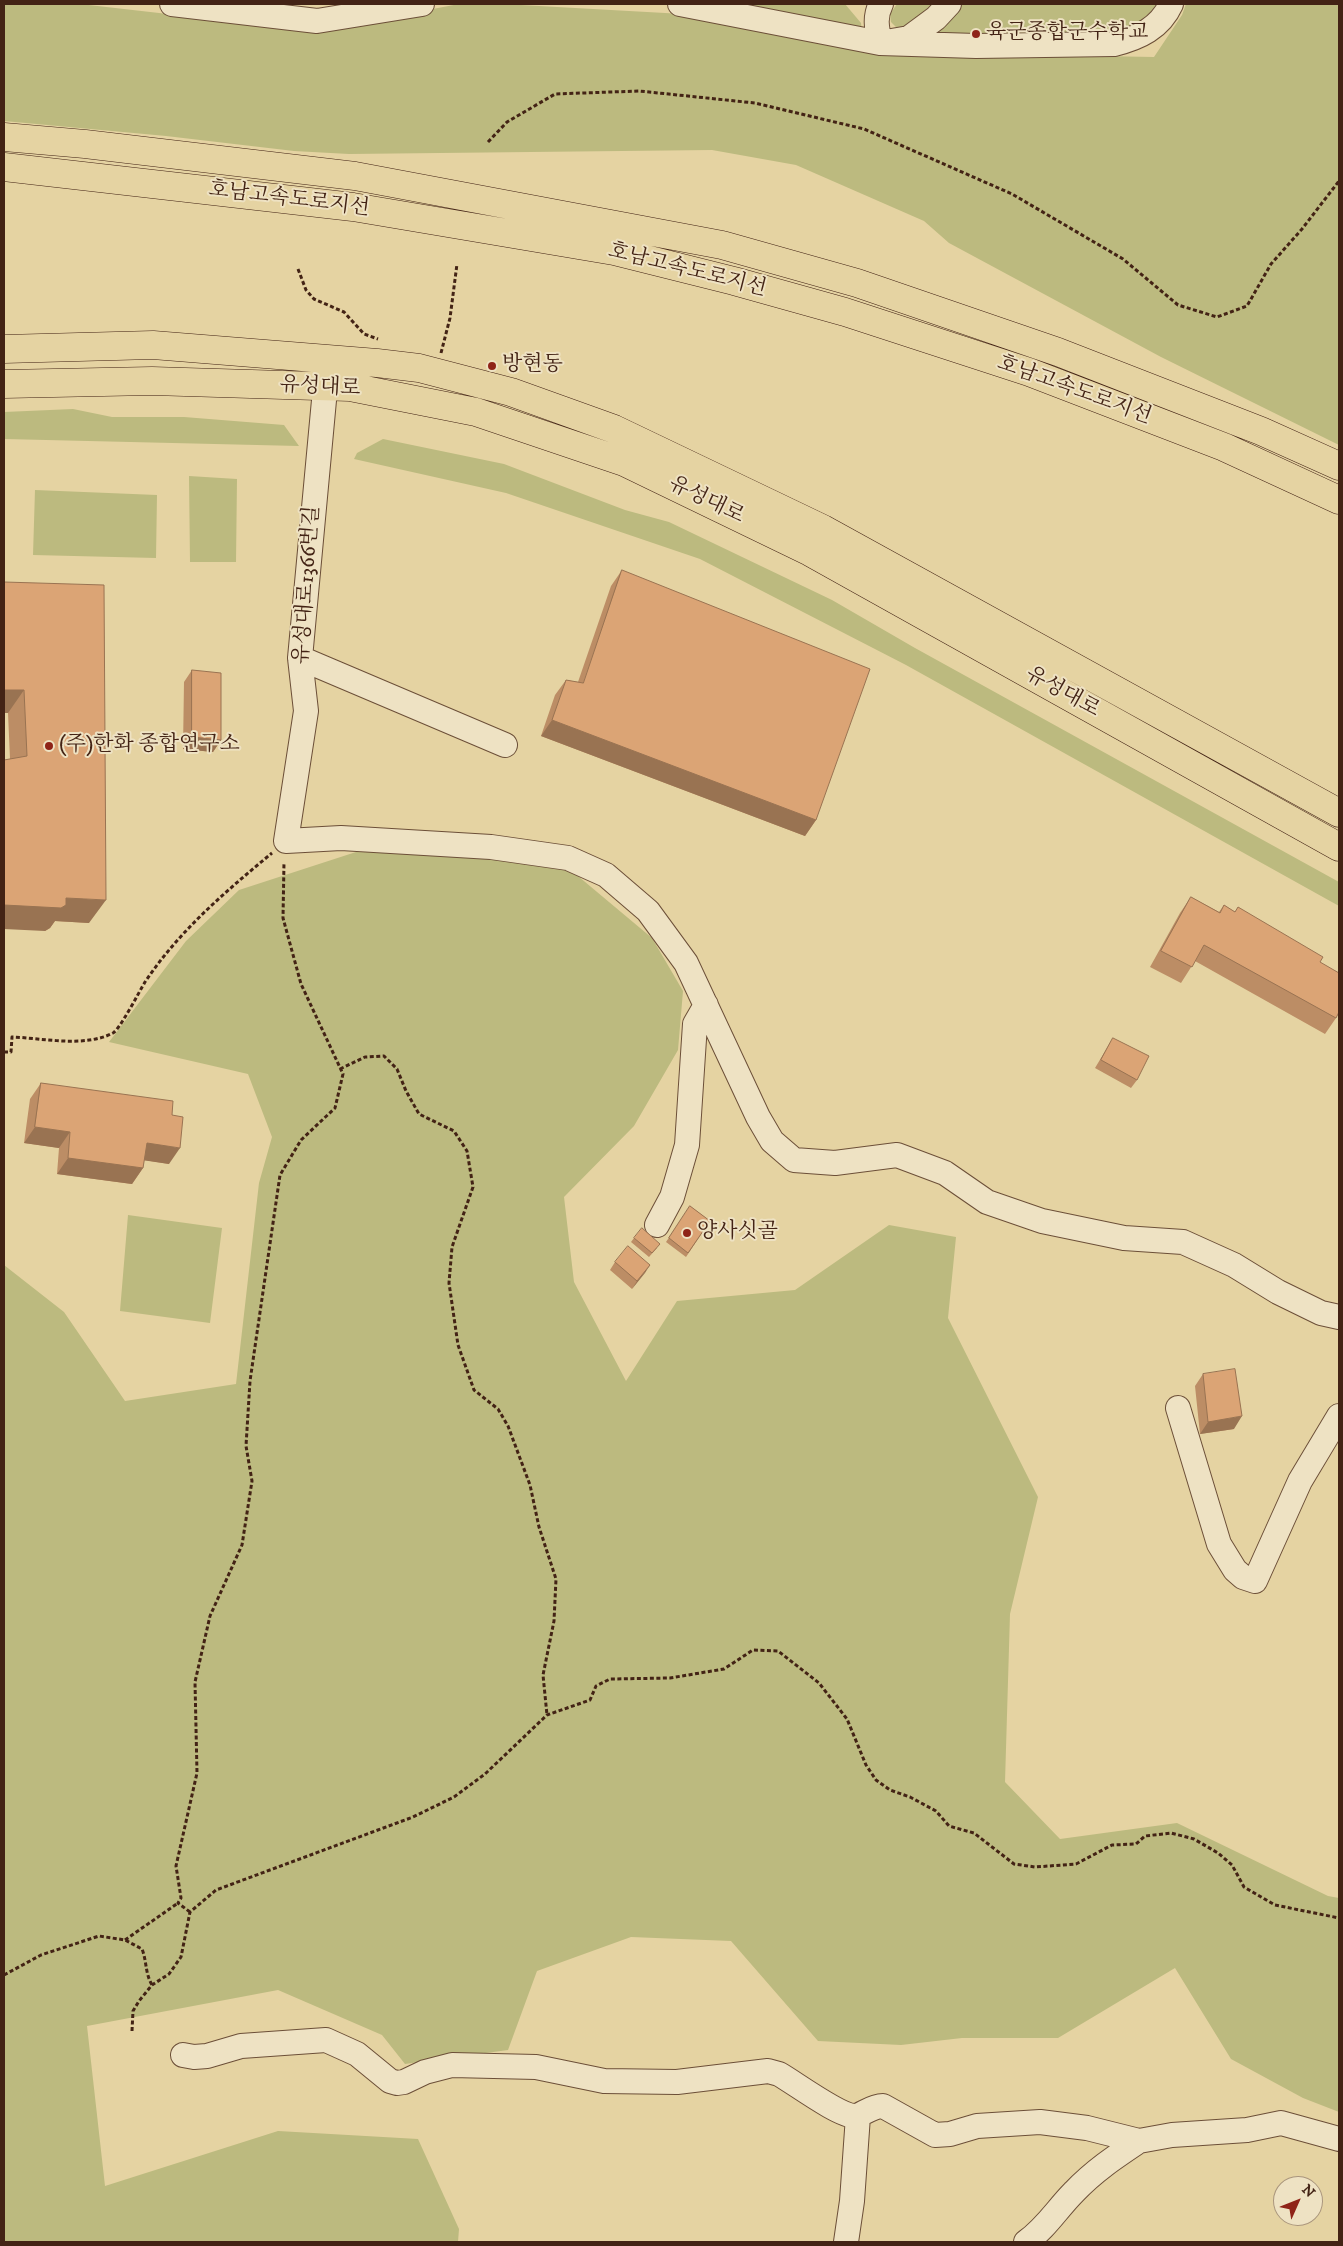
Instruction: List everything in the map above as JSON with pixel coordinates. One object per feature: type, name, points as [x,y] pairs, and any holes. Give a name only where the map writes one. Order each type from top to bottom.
[{"type":"main road","name":"호남고속도로지선","points":[[4,137],[85,144],[355,176],[722,245],[857,283],[1058,352],[1261,431],[1339,466]]},
{"type":"main road","name":"호남고속도로지선","points":[[4,167],[353,207],[614,251],[716,276],[846,312],[1029,372],[1224,447],[1339,500]]},
{"type":"main road","name":"유성대로","points":[[4,349],[153,345],[328,359],[411,367],[511,392],[614,429],[823,529],[1339,813]]},
{"type":"main road","name":"유성대로","points":[[4,384],[152,380],[350,387],[476,412],[624,462],[810,552],[1339,847]]},
{"type":"street","points":[[172,4],[294,11],[317,21],[422,4]]},
{"type":"street","points":[[680,4],[880,43],[976,46],[1114,44],[1131,40],[1153,28],[1162,19],[1171,4]]},
{"type":"street","points":[[880,43],[909,38],[936,18],[949,4]]},
{"type":"street","points":[[875,7],[880,43]]},
{"type":"street","name":"유성대로1366번길","points":[[286,841],[306,711],[300,658],[328,359]]},
{"type":"street","points":[[300,658],[504,745]]},
{"type":"street","points":[[286,841],[341,838],[491,847],[568,858],[606,875],[648,911],[686,963],[758,1117],[772,1141],[794,1160],[835,1163],[897,1155],[945,1173],[987,1202],[1042,1221],[1124,1238],[1183,1242],[1234,1265],[1278,1292],[1321,1313],[1339,1317]]},
{"type":"street","points":[[657,1225],[672,1197],[687,1145],[694,1024],[706,1005]]},
{"type":"street","points":[[1178,1408],[1219,1544],[1235,1570],[1243,1577],[1255,1581],[1300,1481],[1339,1416]]},
{"type":"street","points":[[183,2055],[194,2057],[207,2056],[241,2046],[326,2040],[357,2054],[390,2081],[397,2083],[404,2082],[425,2072],[452,2065],[536,2067],[604,2081],[677,2082],[768,2071],[784,2077],[845,2114],[858,2116],[876,2106],[884,2106],[935,2135],[985,2126],[1040,2122],[1087,2128],[1139,2141]]},
{"type":"street","points":[[846,2242],[852,2201],[858,2116]]},
{"type":"street","points":[[1026,2242],[1044,2228],[1072,2194],[1099,2167],[1139,2141],[1172,2135],[1247,2130],[1281,2123],[1339,2139]]},
{"type":"path","points":[[488,142],[507,122],[555,94],[639,91],[755,104],[864,129],[1012,194],[1122,259],[1178,305],[1217,317],[1246,306],[1271,264],[1302,229],[1339,181]]},
{"type":"path","points":[[438,373],[450,318],[457,264]]},
{"type":"path","points":[[298,269],[306,290],[314,300],[344,312],[364,334],[381,340]]},
{"type":"path","points":[[4,1052],[11,1052],[12,1036],[90,1041],[115,1032],[146,981],[185,931],[223,894],[286,841]]},
{"type":"path","points":[[125,1940],[178,1904],[180,1898],[176,1866],[197,1774],[195,1682],[210,1616],[242,1545],[252,1482],[246,1446],[250,1381],[280,1175],[301,1140],[335,1108],[343,1074],[301,984],[283,918],[286,841]]},
{"type":"path","points":[[340,1069],[365,1057],[384,1056],[398,1069],[406,1092],[419,1114],[454,1131],[467,1150],[473,1187],[452,1247],[450,1292],[458,1345],[474,1390],[498,1409],[508,1426],[530,1485],[539,1527],[556,1579],[554,1621],[543,1675],[547,1715]]},
{"type":"path","points":[[132,2031],[133,2011],[152,1985],[168,1974],[181,1957],[190,1912],[216,1890],[413,1817],[454,1797],[485,1774],[547,1715],[590,1700],[596,1686],[610,1679],[670,1678],[724,1668],[753,1650],[778,1651],[819,1683],[847,1719],[866,1765],[876,1780],[890,1790],[910,1797],[936,1812],[949,1826],[974,1833],[1014,1864],[1035,1867],[1076,1864],[1112,1845],[1136,1844],[1145,1836],[1171,1833],[1194,1839],[1218,1852],[1232,1865],[1244,1887],[1275,1905],[1339,1918]]},
{"type":"path","points":[[178,1904],[190,1912]]},
{"type":"path","points":[[4,1975],[40,1956],[100,1936],[125,1940],[142,1949],[146,1960],[147,1976],[152,1985]]},
{"type":"shaded area","points":[[4,4],[80,4],[317,31],[459,4],[503,4],[683,14],[879,52],[1154,57],[1182,15],[1186,4],[1339,4],[1339,445],[1161,357],[949,243],[924,221],[796,165],[712,150],[349,154],[294,151],[166,136],[4,121]]},
{"type":"shaded area","points":[[741,4],[845,4],[861,23],[862,32]]},
{"type":"shaded area","points":[[897,4],[939,4],[916,23],[898,29],[891,22],[890,14]]},
{"type":"shaded area","points":[[958,4],[1165,4],[1128,34],[912,42]]},
{"type":"shaded area","points":[[73,409],[112,417],[184,417],[284,425],[299,446],[4,439],[4,412]]},
{"type":"shaded area","points":[[383,439],[504,464],[625,510],[669,522],[832,600],[915,648],[1339,882],[1339,906],[906,665],[700,559],[506,493],[354,459],[357,453]]},
{"type":"shaded area","points":[[189,476],[237,479],[236,562],[190,562]]},
{"type":"shaded area","points":[[35,490],[157,495],[156,558],[33,555]]},
{"type":"shaded area","points":[[356,852],[455,853],[566,866],[652,938],[683,991],[678,1050],[634,1126],[564,1197],[574,1282],[626,1381],[677,1301],[795,1290],[889,1225],[956,1237],[948,1318],[1038,1497],[1010,1614],[1005,1782],[1060,1839],[1177,1823],[1328,1896],[1339,1898],[1339,2112],[1303,2098],[1231,2059],[1175,1968],[1058,2038],[962,2038],[901,2045],[818,2041],[731,1941],[631,1937],[537,1971],[508,2050],[405,2064],[382,2035],[278,1990],[87,2026],[105,2186],[278,2131],[418,2139],[459,2229],[458,2242],[4,2242],[4,1265],[64,1312],[125,1401],[236,1384],[259,1183],[272,1137],[248,1074],[109,1042],[186,941],[239,890]]},
{"type":"shaded area","points":[[128,1215],[222,1228],[210,1323],[120,1311]]},
{"type":"building","points":[[622,570],[870,669],[816,820],[552,720],[566,680],[583,683]]},
{"type":"building","name":"(주)한화 종합연구소","points":[[4,582],[104,585],[106,900],[66,898],[66,905],[61,908],[4,905],[4,760],[27,756],[24,690],[4,690]]},
{"type":"building","points":[[192,670],[221,673],[221,740],[192,737]]},
{"type":"building","points":[[1191,897],[1220,913],[1224,905],[1235,912],[1238,907],[1323,957],[1320,962],[1339,973],[1339,1012],[1336,1018],[1204,945],[1192,967],[1161,951]]},
{"type":"building","points":[[1113,1038],[1149,1056],[1137,1080],[1101,1060]]},
{"type":"building","points":[[41,1083],[173,1101],[172,1115],[183,1117],[180,1148],[147,1143],[143,1168],[68,1158],[70,1132],[35,1127]]},
{"type":"building","name":"양사싯골","points":[[690,1206],[710,1221],[688,1253],[669,1238]]},
{"type":"building","points":[[642,1228],[660,1244],[652,1253],[634,1238]]},
{"type":"building","points":[[628,1246],[650,1265],[637,1281],[615,1262]]},
{"type":"building","points":[[1235,1369],[1242,1416],[1208,1422],[1203,1374]]},
{"type":"place","name":"육군종합군수학교","points":[[976,34]]},
{"type":"place","name":"방현동","points":[[492,366]]},
{"type":"place","name":"(주)한화 종합연구소","points":[[49,746]]},
{"type":"place","name":"양사싯골","points":[[687,1233]]}]
